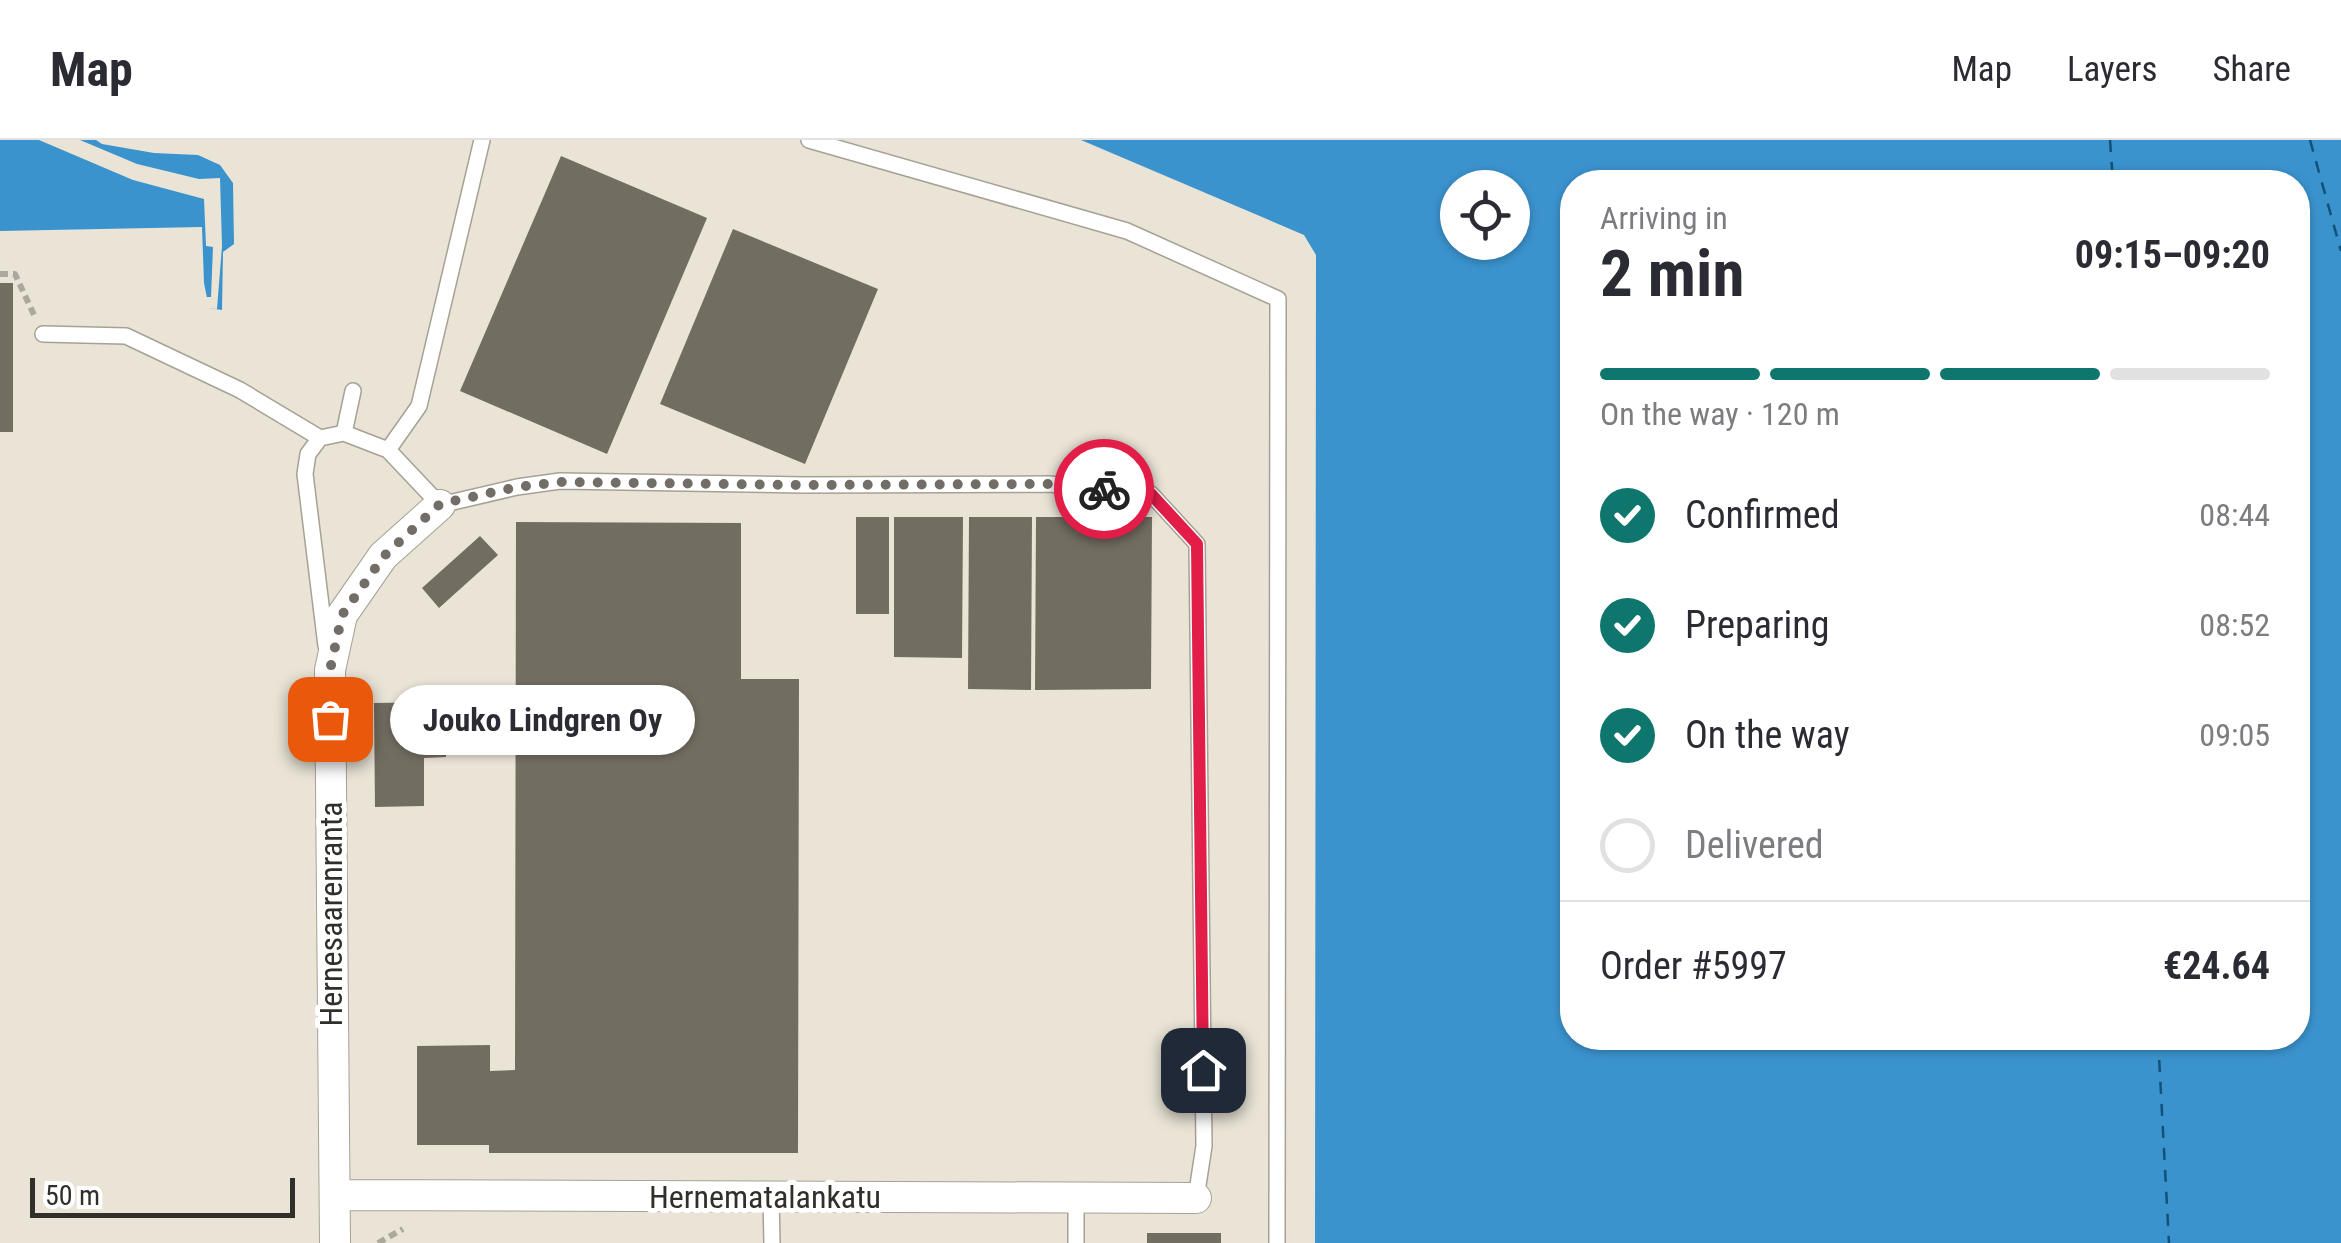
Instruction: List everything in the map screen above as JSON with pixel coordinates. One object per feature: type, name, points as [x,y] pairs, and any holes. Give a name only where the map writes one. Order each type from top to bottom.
[{"type":"street","name":"Hernesaarenranta","points":[[334,1243],[330,670],[342,615],[384,556],[440,504]]},
{"type":"street","name":"Hernematalankatu","points":[[334,1195],[1196,1198]]},
{"type":"lane","points":[[388,450],[419,406],[482,140]]},
{"type":"lane","points":[[810,140],[1127,231],[1278,299],[1277,1243]]},
{"type":"lane","points":[[44,334],[126,336],[240,390],[320,438]]},
{"type":"lane","points":[[344,433],[353,390]]},
{"type":"lane","points":[[330,670],[305,474],[308,454],[320,438],[344,433],[388,450],[440,504],[560,482],[1049,484],[1151,494],[1197,544],[1204,1146],[1196,1198]]},
{"type":"lane","points":[[771,1198],[772,1243]]},
{"type":"lane","points":[[1076,1198],[1076,1243]]},
{"type":"path","points":[[0,274],[15,274],[44,334]]},
{"type":"water","points":[[0,140],[96,140],[154,153],[198,155],[220,165],[233,183],[234,244],[223,252],[222,310],[209,308],[202,227],[0,231]]},
{"type":"water","points":[[1081,140],[2341,140],[2341,1243],[1315,1243],[1316,255],[1304,235]]},
{"type":"pier","points":[[39,140],[80,140],[137,164],[199,179],[220,178],[222,246],[217,309],[205,308],[205,297],[211,297],[213,247],[206,246],[204,199],[133,180]]},
{"type":"building","points":[[561,156],[707,218],[607,454],[460,391]]},
{"type":"building","points":[[733,229],[878,289],[805,464],[660,404]]},
{"type":"building","points":[[0,283],[13,283],[13,432],[0,432]]},
{"type":"building","points":[[856,517],[889,517],[889,614],[856,614]]},
{"type":"building","points":[[894,517],[963,517],[962,658],[894,657]]},
{"type":"building","points":[[969,517],[1032,517],[1031,690],[968,689]]},
{"type":"building","points":[[1036,517],[1152,517],[1151,689],[1035,690]]},
{"type":"building","points":[[516,522],[741,523],[741,679],[799,679],[798,1153],[489,1153],[489,1145],[417,1145],[417,1046],[490,1045],[490,1071],[515,1070]]},
{"type":"building","points":[[480,536],[498,555],[439,608],[422,588]]},
{"type":"building","points":[[445,702],[446,757],[424,758],[424,806],[375,807],[374,703]]},
{"type":"building","points":[[1147,1233],[1221,1233],[1221,1243],[1147,1243]]},
{"type":"ferry route","points":[[2110,140],[2112,170]]},
{"type":"ferry route","points":[[2310,140],[2341,251]]},
{"type":"ferry route","points":[[2159,1050],[2169,1243]]},
{"type":"way so far","points":[[330,719],[330,670],[342,615],[384,556],[440,504],[560,482],[1049,484],[1104,489]]},
{"type":"place","name":"Jouko Lindgren Oy","points":[[330,719]]},
{"type":"route","points":[[1104,489],[1151,494],[1197,544],[1203,1070]]}]
